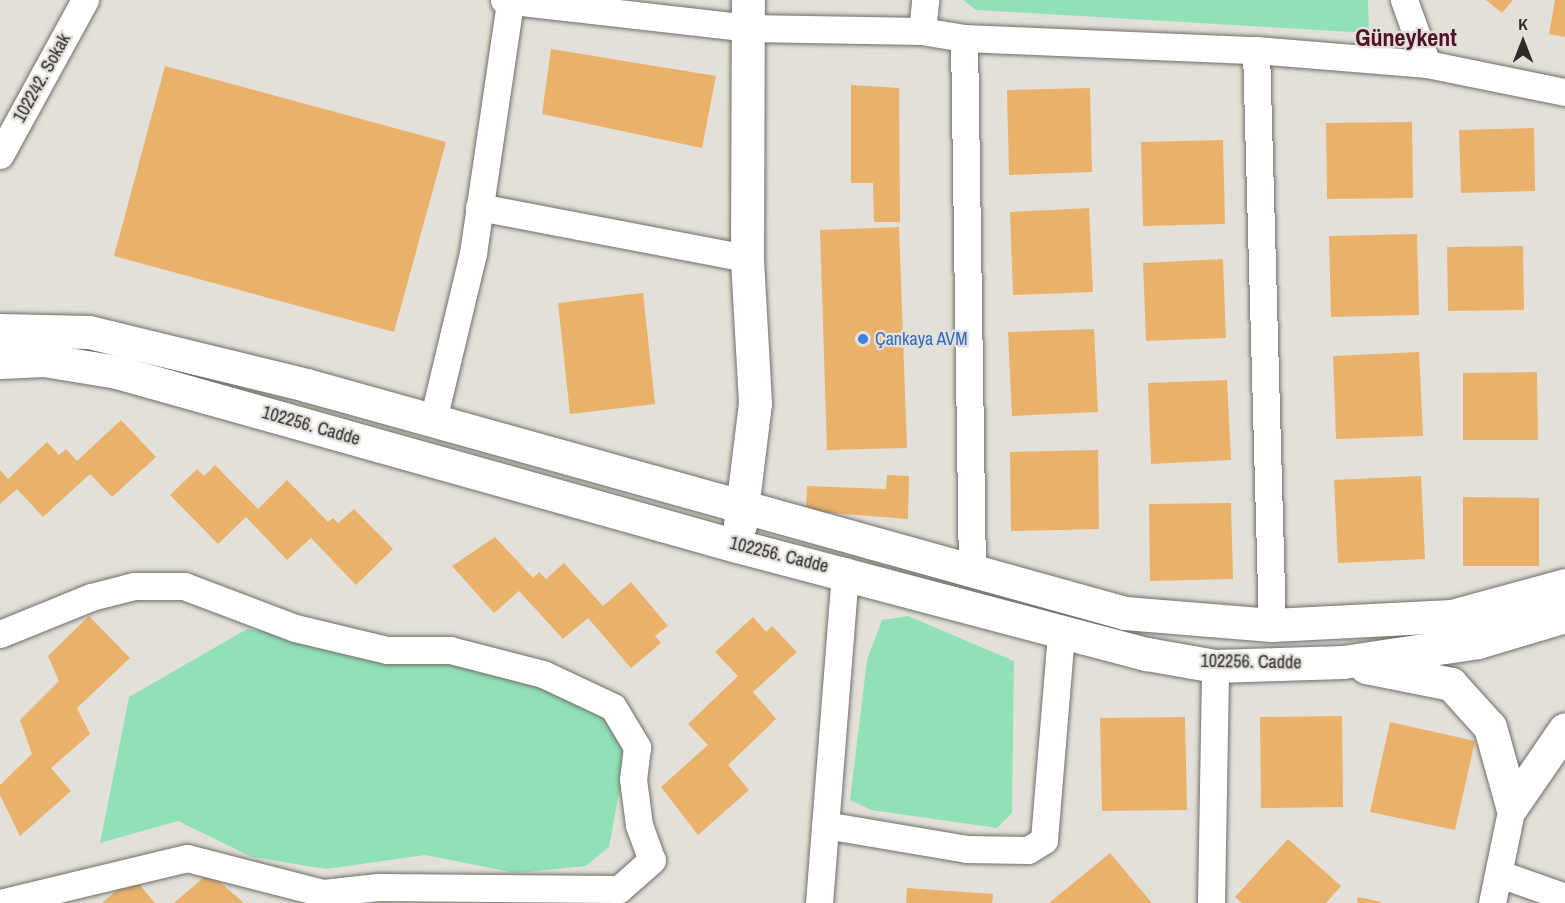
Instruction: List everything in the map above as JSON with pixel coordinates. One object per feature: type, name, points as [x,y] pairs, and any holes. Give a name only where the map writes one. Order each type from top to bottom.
[{"type":"street","name":"102242. Sokak","points":[[0,155],[85,0]]},
{"type":"street","points":[[922,32],[925,0]]},
{"type":"street","points":[[1404,0],[1427,64]]},
{"type":"street","points":[[433,420],[479,207],[507,1],[748,14],[964,38],[1256,50],[1427,64],[1565,92]]},
{"type":"street","points":[[738,546],[756,403],[747,258],[748,14]]},
{"type":"street","points":[[964,38],[972,569]]},
{"type":"street","points":[[1256,50],[1272,625]]},
{"type":"street","points":[[479,207],[747,258]]},
{"type":"street","name":"102256. Cadde","points":[[0,330],[89,332],[744,503],[1125,613],[1272,625],[1452,616],[1565,585]]},
{"type":"street","name":"102256. Cadde","points":[[0,362],[44,360],[117,372],[738,546],[845,571],[1061,631],[1215,666],[1343,662],[1478,642],[1565,616]]},
{"type":"street","points":[[819,903],[845,571]]},
{"type":"street","points":[[0,634],[91,597],[134,586],[184,586],[295,628],[387,650],[450,650],[543,674],[613,707],[638,747],[634,790],[652,860],[620,888],[378,887],[323,893],[187,858],[0,903]]},
{"type":"street","points":[[825,825],[967,849],[1028,850],[1044,840],[1061,631]]},
{"type":"street","points":[[1343,662],[1451,684],[1490,728],[1512,806]]},
{"type":"street","points":[[1211,903],[1215,666]]},
{"type":"street","points":[[1492,903],[1500,874],[1512,806],[1565,729]]},
{"type":"street","points":[[1500,874],[1565,897]]},
{"type":"green space","points":[[963,0],[1368,0],[1369,33],[976,10]]},
{"type":"green space","points":[[908,616],[1014,661],[1012,813],[997,828],[871,810],[850,800],[867,660],[882,620]]},
{"type":"green space","points":[[247,629],[310,639],[353,658],[444,659],[575,687],[623,719],[627,750],[609,847],[586,866],[516,873],[425,855],[326,869],[252,857],[178,821],[100,843],[129,697]]},
{"type":"building","points":[[1486,0],[1513,0],[1502,13]]},
{"type":"building","points":[[1555,0],[1565,0],[1565,37],[1549,34]]},
{"type":"building","points":[[551,49],[716,76],[702,148],[542,114]]},
{"type":"building","points":[[165,66],[446,142],[394,332],[114,256]]},
{"type":"building","points":[[851,85],[899,88],[900,222],[874,222],[873,183],[851,183]]},
{"type":"building","points":[[1090,88],[1092,172],[1009,175],[1007,90]]},
{"type":"building","points":[[1412,122],[1413,198],[1327,199],[1326,123]]},
{"type":"building","points":[[1534,128],[1535,191],[1461,193],[1459,130]]},
{"type":"building","points":[[1223,140],[1225,224],[1143,226],[1141,142]]},
{"type":"building","points":[[1089,208],[1093,292],[1013,295],[1010,212]]},
{"type":"building","name":"Çankaya AVM","points":[[899,227],[907,448],[827,450],[820,230]]},
{"type":"building","points":[[1417,234],[1419,315],[1331,317],[1329,236]]},
{"type":"building","points":[[1523,246],[1524,310],[1448,311],[1447,247]]},
{"type":"building","points":[[1223,259],[1226,338],[1146,341],[1143,263]]},
{"type":"building","points":[[643,293],[655,404],[570,414],[558,303]]},
{"type":"building","points":[[1094,329],[1098,412],[1012,416],[1008,332]]},
{"type":"building","points":[[1419,352],[1423,436],[1336,439],[1333,356]]},
{"type":"building","points":[[1537,372],[1538,440],[1463,440],[1463,373]]},
{"type":"building","points":[[1227,380],[1231,460],[1151,464],[1148,383]]},
{"type":"building","points":[[121,420],[156,457],[112,497],[90,474],[43,517],[17,489],[0,504],[0,470],[8,479],[47,442],[59,455],[66,449],[77,461]]},
{"type":"building","points":[[1098,450],[1099,529],[1011,531],[1010,452]]},
{"type":"building","points":[[215,465],[258,509],[287,480],[328,522],[333,518],[338,523],[354,509],[393,549],[356,585],[311,538],[287,560],[246,517],[218,544],[170,495],[197,469],[204,476]]},
{"type":"building","points":[[887,475],[909,476],[908,519],[806,511],[807,486],[886,489]]},
{"type":"building","points":[[1421,476],[1425,559],[1338,563],[1334,480]]},
{"type":"building","points":[[1463,497],[1539,498],[1539,566],[1463,566]]},
{"type":"building","points":[[1231,503],[1233,579],[1150,581],[1149,504]]},
{"type":"building","points":[[495,537],[533,578],[539,572],[546,579],[564,563],[603,606],[631,582],[668,626],[655,636],[661,643],[631,668],[588,618],[563,639],[519,591],[494,613],[452,566]]},
{"type":"building","points":[[89,616],[130,658],[77,708],[90,734],[51,768],[71,791],[20,836],[0,795],[0,785],[32,754],[20,720],[59,681],[48,656]]},
{"type":"building","points":[[753,617],[766,632],[772,626],[797,652],[753,692],[776,719],[728,765],[749,790],[698,835],[661,787],[708,745],[688,724],[738,676],[715,652]]},
{"type":"building","points":[[1342,716],[1343,807],[1261,808],[1260,717]]},
{"type":"building","points":[[1185,717],[1187,810],[1102,811],[1100,718]]},
{"type":"building","points":[[1390,722],[1475,741],[1455,830],[1370,812]]},
{"type":"building","points":[[1288,839],[1341,886],[1326,903],[1242,903],[1235,897]]},
{"type":"building","points":[[1110,853],[1152,903],[1049,903]]},
{"type":"building","points":[[209,873],[244,903],[174,903]]},
{"type":"building","points":[[133,877],[155,903],[102,903]]},
{"type":"building","points":[[907,888],[993,894],[992,903],[906,903]]},
{"type":"building","points":[[1358,897],[1381,902],[1381,903],[1357,903]]},
{"type":"place","name":"Çankaya AVM","points":[[863,339]]},
{"type":"district","name":"Güneykent","points":[[1406,38]]}]
